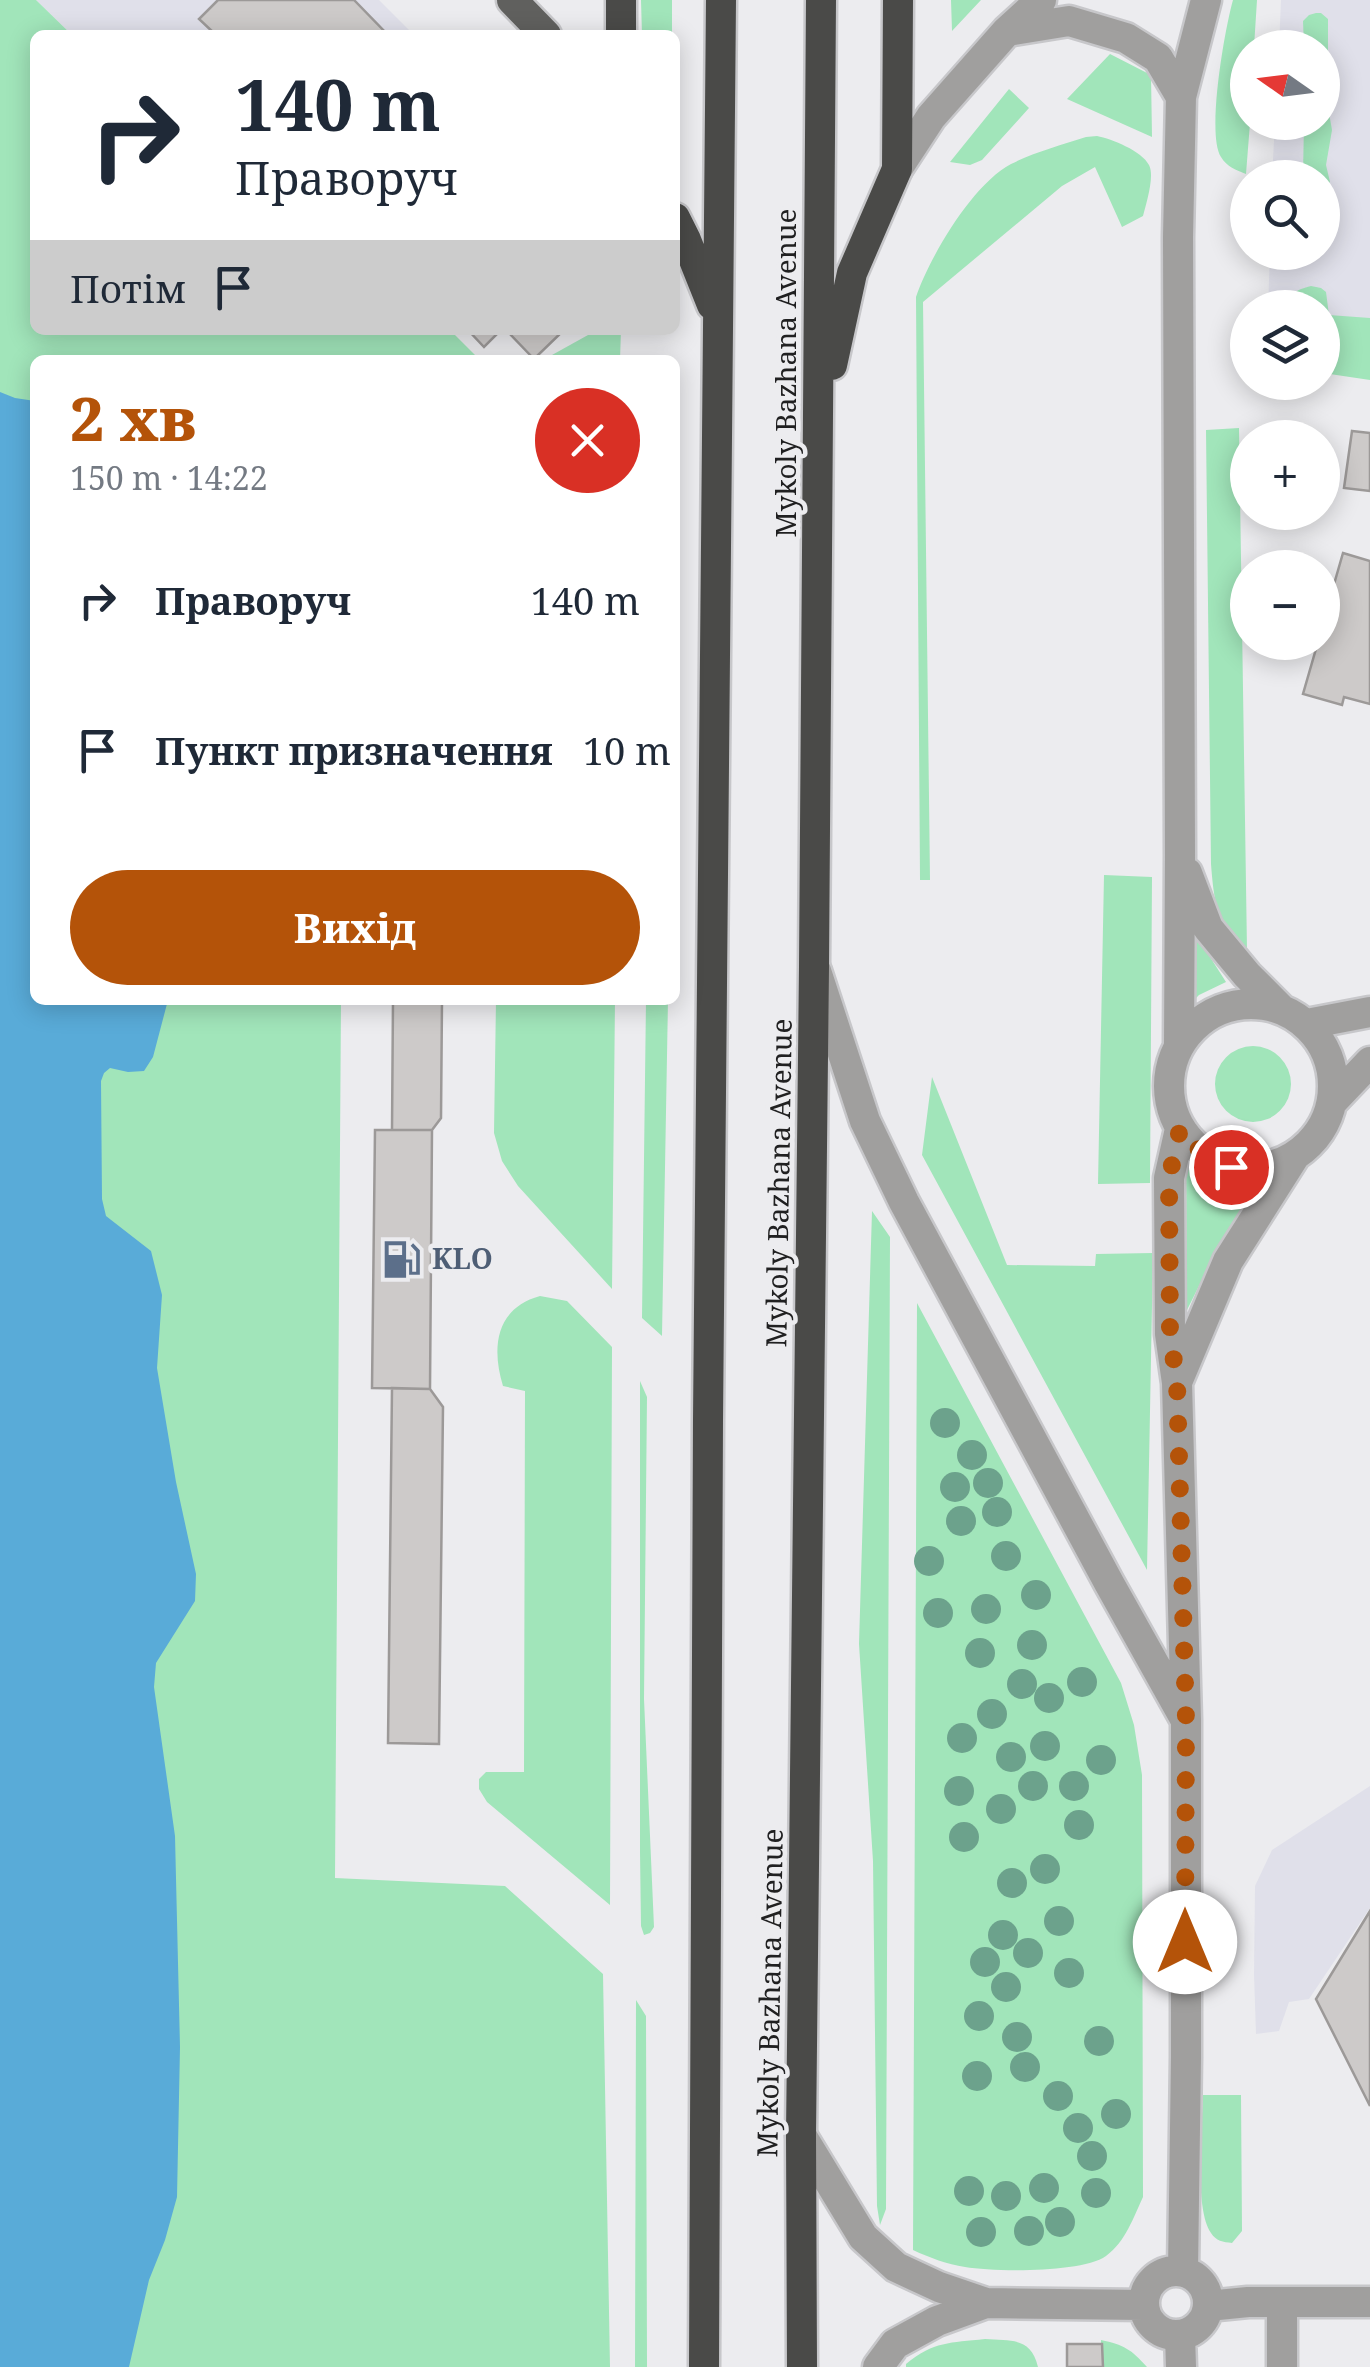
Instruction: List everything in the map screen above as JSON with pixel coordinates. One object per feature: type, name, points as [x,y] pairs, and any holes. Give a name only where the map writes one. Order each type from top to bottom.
[{"type":"highway","points":[[621,0],[621,30]]},
{"type":"highway","points":[[704,2367],[721,0]]},
{"type":"highway","name":"Mykoly Bazhana Avenue","points":[[802,2367],[800,2135],[822,0]]},
{"type":"highway","points":[[818,427],[852,272],[897,169],[898,0]]},
{"type":"highway","points":[[680,228],[718,322]]},
{"type":"main road","points":[[512,0],[541,30]]},
{"type":"street","points":[[897,169],[931,118],[1008,30],[1041,0]]},
{"type":"street","points":[[1206,0],[1182,97],[1177,330],[1179,1046],[1169,1073],[1170,1102],[1180,1129],[1202,1153],[1231,1167],[1264,1168],[1294,1157]]},
{"type":"street","points":[[1008,30],[1069,21],[1126,38],[1158,58],[1182,97]]},
{"type":"street","points":[[1180,855],[1208,928],[1247,976],[1280,1008],[1308,1024],[1324,1047],[1333,1073],[1333,1101]]},
{"type":"street","points":[[814,966],[865,1121],[904,1202],[1186,1720]]},
{"type":"street","points":[[1179,1046],[1205,1017],[1241,1004],[1280,1008]]},
{"type":"street","points":[[1308,1024],[1370,1012]]},
{"type":"street","points":[[1177,1382],[1228,1261],[1294,1157],[1320,1133],[1333,1101],[1370,1062]]},
{"type":"street","points":[[1180,1129],[1169,1178],[1170,1334],[1177,1382],[1186,1720],[1182,2271]]},
{"type":"street","points":[[800,2135],[863,2237],[896,2267],[939,2287],[986,2302],[1144,2304]]},
{"type":"street","points":[[1182,2271],[1201,2281],[1208,2306],[1203,2322],[1195,2329],[1180,2335],[1164,2333],[1148,2320],[1146,2288],[1161,2274],[1182,2271]]},
{"type":"street","points":[[878,2367],[894,2344],[986,2302]]},
{"type":"street","points":[[1208,2306],[1248,2302],[1370,2302]]},
{"type":"street","points":[[1282,2302],[1282,2367]]},
{"type":"street","points":[[1180,2335],[1181,2367]]},
{"type":"shaded area","points":[[36,0],[379,0],[409,30],[67,30]]},
{"type":"shaded area","points":[[1281,0],[1370,0],[1370,376],[1340,334],[1340,290],[1269,290],[1269,270],[1340,270],[1340,160],[1273,160],[1274,140],[1340,140],[1340,30],[1280,30]]},
{"type":"shaded area","points":[[1370,1786],[1370,1908],[1309,1999],[1289,2002],[1279,2031],[1256,2034],[1255,1886],[1272,1850]]},
{"type":"green space","points":[[0,0],[36,0],[67,30],[30,30],[30,335],[455,335],[475,355],[30,355],[30,1005],[341,1005],[335,1878],[505,1886],[603,1974],[610,2367],[0,2367]]},
{"type":"green space","points":[[641,0],[672,0],[672,30],[642,30]]},
{"type":"green space","points":[[951,0],[981,0],[952,31]]},
{"type":"green space","points":[[1233,0],[1257,0],[1255,30],[1230,30],[1230,140],[1249,140],[1247,160],[1230,160],[1230,166],[1221,157],[1215,127],[1222,56]]},
{"type":"green space","points":[[1321,13],[1328,19],[1328,30],[1303,30],[1303,21],[1309,15]]},
{"type":"green space","points":[[1110,54],[1151,75],[1152,137],[1067,99]]},
{"type":"green space","points":[[1009,89],[1029,108],[982,160],[970,165],[950,162]]},
{"type":"green space","points":[[1097,136],[1133,150],[1149,165],[1151,183],[1143,216],[1122,227],[1095,167],[1062,186],[923,302],[930,880],[920,880],[916,297],[954,223],[982,187],[1011,164]]},
{"type":"green space","points":[[1304,140],[1330,140],[1327,160],[1303,160]]},
{"type":"green space","points":[[1340,316],[1370,318],[1370,380],[1340,376]]},
{"type":"green space","points":[[588,335],[621,335],[620,355],[552,355]]},
{"type":"green space","points":[[1230,429],[1230,530],[1241,530],[1241,550],[1230,550],[1230,660],[1243,660],[1247,950],[1218,912],[1211,864],[1206,430]]},
{"type":"green space","points":[[1104,875],[1152,877],[1150,1183],[1098,1184]]},
{"type":"green space","points":[[1186,912],[1226,982],[1199,995],[1185,1009]]},
{"type":"green space","points":[[496,1005],[615,1005],[612,1289],[518,1186],[502,1161],[494,1133]]},
{"type":"green space","points":[[646,1005],[668,1005],[662,1336],[642,1318]]},
{"type":"green space","points":[[1253,1046],[1280,1057],[1291,1084],[1280,1111],[1253,1122],[1226,1111],[1215,1084],[1226,1057]]},
{"type":"green space","points":[[932,1077],[1007,1265],[1095,1266],[1096,1254],[1153,1253],[1147,1570],[922,1155]]},
{"type":"green space","points":[[1186,1168],[1223,1187],[1253,1192],[1221,1242],[1187,1310]]},
{"type":"green space","points":[[872,1211],[890,1237],[886,2209],[880,2225],[873,1861],[859,1644]]},
{"type":"green space","points":[[540,1296],[567,1301],[612,1347],[610,1905],[487,1802],[479,1789],[479,1779],[486,1772],[524,1772],[525,1391],[503,1386],[498,1344],[506,1319],[525,1302]]},
{"type":"green space","points":[[917,1303],[1121,1683],[1134,1725],[1142,1775],[1143,2197],[1113,2250],[1094,2262],[1078,2266],[979,2269],[913,2250]]},
{"type":"green space","points":[[640,1381],[647,1397],[644,1699],[654,1927],[644,1935],[640,1852]]},
{"type":"green space","points":[[636,2000],[646,2016],[647,2367],[635,2367]]},
{"type":"green space","points":[[1203,2095],[1241,2095],[1242,2231],[1232,2243],[1213,2236],[1202,2206]]},
{"type":"green space","points":[[985,2339],[1025,2345],[1038,2367],[906,2367],[916,2356],[934,2347]]},
{"type":"green space","points":[[1101,2340],[1127,2349],[1147,2367],[1101,2367]]},
{"type":"water","points":[[0,392],[30,400],[30,1005],[167,1005],[153,1057],[144,1071],[110,1068],[101,1081],[102,1199],[106,1216],[151,1251],[162,1295],[157,1368],[196,1574],[195,1601],[156,1663],[154,1687],[175,1836],[180,2047],[177,2197],[149,2280],[129,2367],[0,2367]]},
{"type":"building","points":[[218,0],[354,0],[383,30],[211,30],[199,19]]},
{"type":"building","points":[[473,335],[496,335],[484,347]]},
{"type":"building","points":[[511,335],[559,335],[538,355],[530,355]]},
{"type":"building","points":[[1352,431],[1370,433],[1370,491],[1344,488]]},
{"type":"building","points":[[1343,553],[1370,561],[1370,704],[1344,697],[1342,705],[1303,694],[1313,660],[1340,660]]},
{"type":"building","points":[[393,1005],[442,1005],[441,1118],[432,1130],[392,1130]]},
{"type":"building","name":"KLO","points":[[375,1130],[432,1130],[430,1389],[372,1388]]},
{"type":"building","points":[[392,1388],[430,1389],[443,1407],[439,1744],[388,1743]]},
{"type":"building","points":[[1370,1911],[1370,2106],[1316,1999]]},
{"type":"building","points":[[1067,2344],[1102,2344],[1103,2367],[1067,2367]]},
{"type":"place","name":"KLO","points":[[402,1259]]},
{"type":"route","points":[[1185,1942],[1186,1720],[1177,1382],[1170,1334],[1169,1178],[1180,1129],[1202,1153],[1231,1167]]}]
